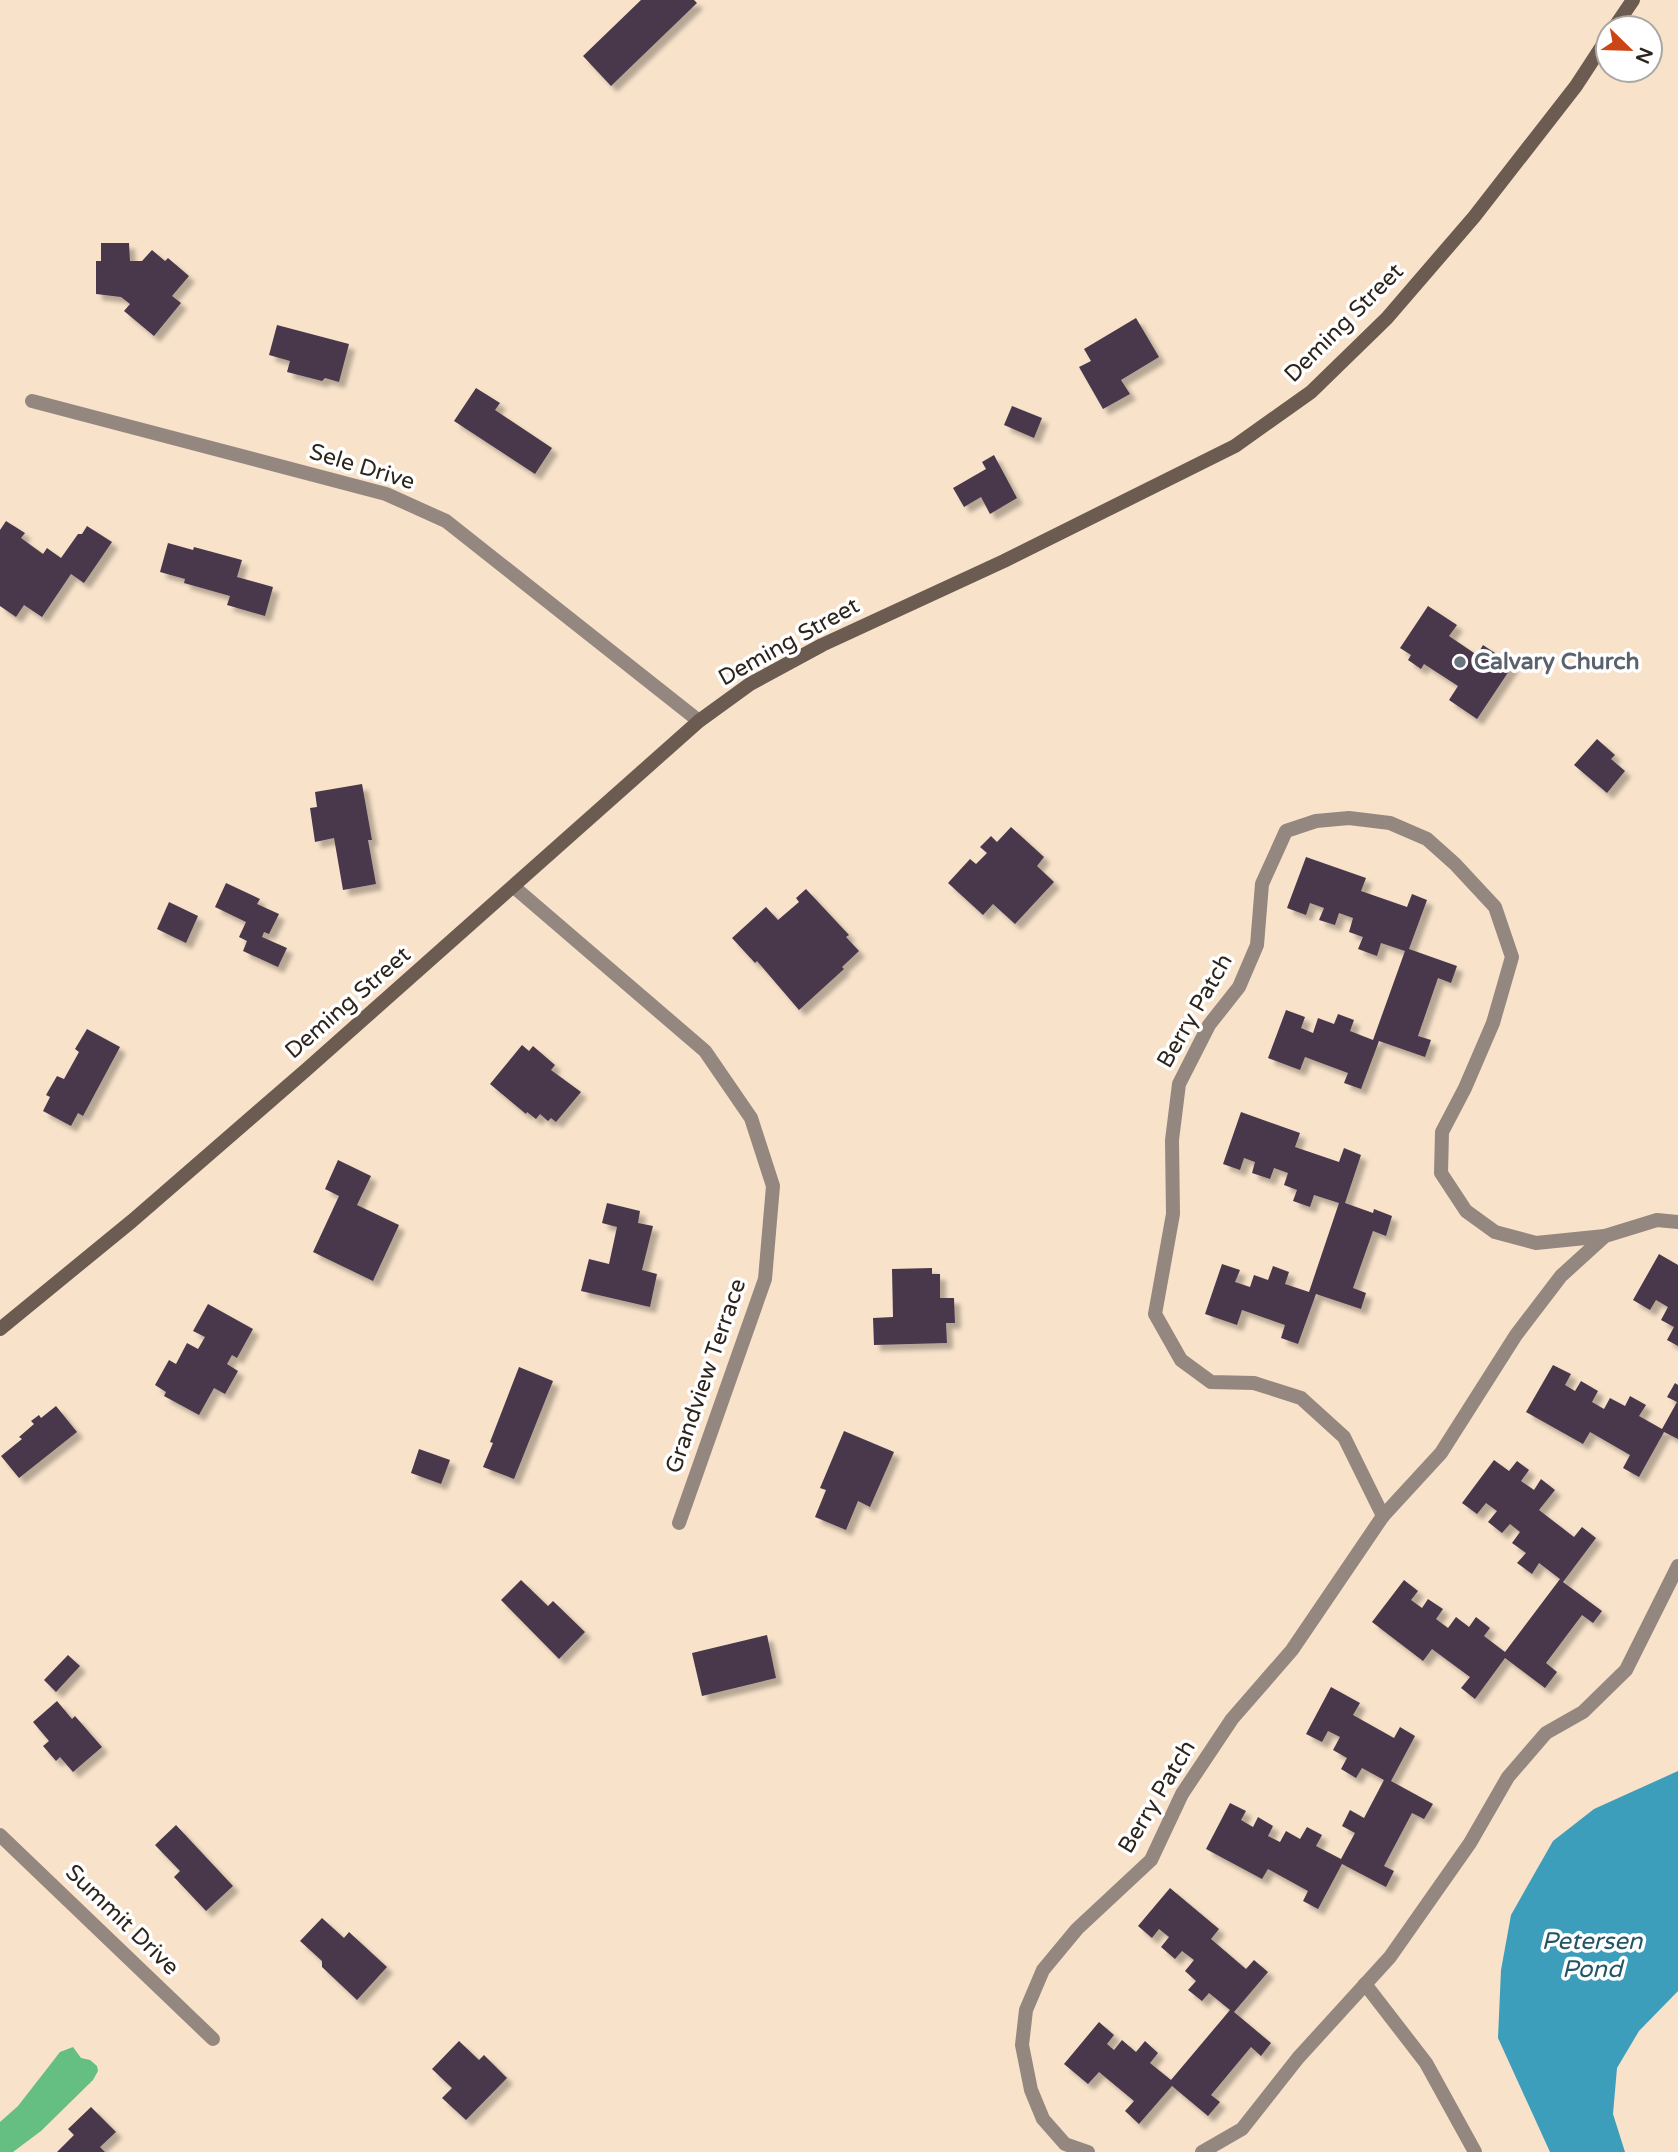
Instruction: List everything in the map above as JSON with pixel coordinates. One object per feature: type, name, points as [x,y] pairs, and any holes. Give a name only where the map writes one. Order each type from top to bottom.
[{"type":"street","name":"Deming Street","points":[[0,1329],[132,1221],[514,887],[595,811],[699,721],[750,684],[822,645],[1004,561],[1235,446],[1311,392],[1387,318],[1474,217],[1576,86],[1594,58]]},
{"type":"street","name":"Sele Drive","points":[[32,401],[386,494],[446,521],[699,721]]},
{"type":"street","name":"Berry Patch","points":[[1383,1516],[1344,1437],[1301,1398],[1254,1384],[1211,1382],[1181,1360],[1155,1314],[1173,1214],[1172,1140],[1179,1084],[1209,1025],[1239,987],[1257,946],[1262,884],[1286,831],[1316,821],[1349,818],[1390,823],[1427,839],[1455,864],[1495,907],[1511,957],[1493,1023],[1465,1088],[1442,1132],[1441,1173],[1466,1211],[1495,1232],[1536,1243],[1605,1236],[1657,1220],[1678,1222]]},
{"type":"street","name":"Grandview Terrace","points":[[514,887],[705,1051],[751,1118],[773,1186],[765,1279],[679,1522]]},
{"type":"street","name":"Berry Patch","points":[[1088,2152],[1062,2148],[1043,2119],[1031,2090],[1022,2045],[1026,2010],[1043,1970],[1077,1929],[1151,1860],[1182,1794],[1232,1718],[1292,1650],[1383,1516],[1441,1453],[1516,1335],[1561,1276],[1605,1236]]},
{"type":"street","points":[[1202,2152],[1242,2129],[1298,2058],[1390,1957],[1470,1843],[1508,1777],[1546,1733],[1583,1712],[1626,1670],[1678,1566]]},
{"type":"street","name":"Summit Drive","points":[[0,1835],[213,2039]]},
{"type":"street","points":[[1365,1984],[1426,2063],[1475,2152]]},
{"type":"green space","points":[[73,2047],[81,2058],[90,2060],[97,2066],[98,2071],[93,2080],[41,2131],[13,2152],[0,2152],[0,2122],[18,2106],[60,2052]]},
{"type":"water","name":"Petersen Pond","points":[[1678,1771],[1678,1991],[1639,2031],[1617,2068],[1613,2114],[1625,2152],[1550,2152],[1498,2038],[1501,1970],[1511,1915],[1553,1841],[1594,1809]]},
{"type":"building","points":[[641,0],[694,0],[697,3],[611,86],[583,56]]},
{"type":"building","points":[[101,243],[129,243],[130,261],[142,261],[152,250],[165,261],[168,258],[189,276],[172,296],[181,303],[154,336],[124,311],[130,304],[121,297],[96,294],[96,261],[101,261]]},
{"type":"building","points":[[1136,318],[1159,357],[1121,380],[1130,394],[1103,409],[1079,367],[1091,361],[1084,349]]},
{"type":"building","points":[[277,325],[349,344],[339,382],[325,378],[322,381],[287,372],[290,361],[269,355]]},
{"type":"building","points":[[476,388],[500,403],[495,410],[552,448],[535,474],[454,421]]},
{"type":"building","points":[[1012,406],[1042,418],[1034,438],[1004,425]]},
{"type":"building","points":[[994,455],[1017,498],[990,514],[981,497],[964,507],[953,488],[986,469],[982,462]]},
{"type":"building","points":[[6,521],[25,533],[21,538],[43,554],[47,548],[61,558],[87,526],[112,542],[84,583],[71,574],[42,617],[24,605],[16,617],[0,606],[0,530]]},
{"type":"building","points":[[168,543],[242,560],[237,577],[273,587],[265,616],[227,605],[230,596],[184,583],[185,579],[160,572]]},
{"type":"building","name":"Calvary Church","points":[[1428,606],[1457,625],[1449,636],[1477,655],[1483,645],[1513,665],[1477,719],[1449,700],[1458,686],[1424,664],[1421,669],[1408,660],[1411,655],[1400,648]]},
{"type":"building","points":[[1597,739],[1615,755],[1611,759],[1625,771],[1607,793],[1574,765]]},
{"type":"building","points":[[362,784],[372,840],[368,840],[376,884],[343,890],[334,838],[315,842],[310,808],[317,807],[315,792]]},
{"type":"building","points":[[1011,827],[1044,857],[1037,866],[1054,882],[1015,924],[993,904],[983,915],[948,883],[970,859],[976,864],[987,853],[980,847],[991,836],[997,842]]},
{"type":"building","points":[[1306,857],[1366,878],[1361,891],[1407,907],[1412,894],[1427,900],[1409,949],[1457,966],[1451,983],[1438,978],[1418,1036],[1431,1040],[1425,1057],[1379,1041],[1361,1089],[1344,1083],[1348,1073],[1305,1057],[1300,1070],[1268,1058],[1286,1010],[1305,1017],[1301,1028],[1313,1033],[1318,1018],[1334,1024],[1338,1014],[1354,1020],[1350,1031],[1373,1040],[1405,951],[1381,943],[1377,956],[1358,949],[1363,937],[1349,932],[1353,918],[1339,913],[1335,925],[1319,920],[1324,908],[1310,903],[1306,915],[1287,908]]},
{"type":"building","points":[[226,883],[260,899],[257,904],[279,914],[269,934],[264,932],[262,937],[287,948],[278,967],[243,951],[247,941],[239,937],[246,922],[215,907]]},
{"type":"building","points":[[806,889],[849,935],[846,937],[859,951],[842,967],[844,969],[799,1010],[757,961],[755,963],[732,938],[766,907],[778,920],[799,902],[796,898]]},
{"type":"building","points":[[169,902],[198,916],[186,943],[157,929]]},
{"type":"building","points":[[87,1029],[120,1047],[83,1116],[78,1113],[71,1126],[43,1111],[50,1097],[46,1095],[57,1076],[64,1079],[79,1052],[75,1049]]},
{"type":"building","points":[[522,1045],[529,1051],[533,1046],[555,1065],[551,1070],[581,1092],[556,1122],[551,1118],[548,1121],[540,1114],[536,1119],[527,1112],[526,1114],[490,1084]]},
{"type":"building","points":[[1241,1112],[1300,1133],[1295,1147],[1339,1162],[1344,1148],[1361,1155],[1345,1203],[1373,1213],[1374,1209],[1392,1216],[1386,1236],[1373,1231],[1353,1288],[1366,1293],[1361,1309],[1316,1294],[1298,1344],[1281,1338],[1285,1325],[1242,1310],[1237,1325],[1205,1314],[1222,1264],[1240,1270],[1235,1282],[1250,1287],[1254,1275],[1268,1280],[1273,1266],[1289,1272],[1285,1284],[1309,1292],[1339,1203],[1314,1195],[1310,1207],[1293,1201],[1297,1190],[1284,1185],[1288,1173],[1274,1168],[1270,1179],[1252,1173],[1255,1162],[1244,1158],[1240,1170],[1223,1164]]},
{"type":"building","points":[[338,1160],[371,1176],[357,1205],[399,1225],[373,1281],[313,1252],[339,1196],[325,1189]]},
{"type":"building","points":[[607,1203],[640,1211],[638,1223],[653,1226],[642,1270],[657,1274],[650,1307],[581,1291],[589,1259],[609,1264],[617,1227],[602,1223]]},
{"type":"building","points":[[1659,1254],[1678,1265],[1678,1346],[1667,1340],[1674,1327],[1661,1320],[1668,1307],[1656,1300],[1650,1310],[1633,1300]]},
{"type":"building","points":[[932,1268],[932,1274],[940,1274],[940,1298],[954,1298],[955,1323],[946,1323],[947,1343],[874,1345],[873,1318],[893,1317],[892,1269]]},
{"type":"building","points":[[208,1304],[253,1329],[237,1358],[232,1355],[227,1364],[238,1371],[225,1394],[214,1388],[199,1415],[164,1396],[166,1392],[155,1385],[169,1360],[176,1364],[187,1343],[198,1349],[205,1337],[193,1331]]},
{"type":"building","points":[[1553,1365],[1571,1374],[1565,1385],[1575,1391],[1581,1381],[1598,1391],[1592,1402],[1604,1409],[1610,1398],[1625,1406],[1630,1396],[1646,1405],[1639,1416],[1662,1429],[1677,1402],[1667,1397],[1675,1383],[1678,1385],[1678,1439],[1664,1432],[1639,1477],[1623,1468],[1630,1455],[1590,1432],[1583,1444],[1526,1412]]},
{"type":"building","points":[[519,1367],[553,1381],[514,1479],[483,1467]]},
{"type":"building","points":[[56,1406],[77,1432],[19,1478],[1,1456],[22,1439],[19,1437],[34,1424],[31,1421],[39,1415],[41,1418]]},
{"type":"building","points":[[844,1431],[894,1452],[870,1507],[858,1501],[846,1530],[815,1517],[826,1490],[820,1488]]},
{"type":"building","points":[[419,1449],[450,1460],[441,1484],[411,1473]]},
{"type":"building","points":[[1494,1460],[1509,1471],[1517,1461],[1529,1470],[1521,1481],[1534,1490],[1541,1479],[1555,1490],[1539,1510],[1574,1537],[1582,1527],[1596,1538],[1563,1582],[1602,1611],[1593,1623],[1582,1615],[1546,1663],[1557,1672],[1545,1688],[1505,1658],[1475,1699],[1461,1688],[1470,1677],[1432,1649],[1423,1661],[1372,1622],[1404,1580],[1418,1591],[1411,1600],[1422,1608],[1428,1599],[1443,1609],[1436,1619],[1448,1628],[1456,1617],[1469,1627],[1476,1617],[1490,1628],[1484,1636],[1505,1652],[1560,1579],[1539,1563],[1532,1574],[1517,1563],[1526,1553],[1512,1543],[1520,1532],[1510,1524],[1502,1533],[1488,1522],[1497,1511],[1486,1503],[1477,1514],[1462,1503]]},
{"type":"building","points":[[521,1580],[548,1606],[553,1601],[585,1632],[559,1659],[501,1600]]},
{"type":"building","points":[[767,1635],[776,1678],[702,1696],[692,1653]]},
{"type":"building","points":[[68,1655],[80,1666],[56,1692],[44,1680]]},
{"type":"building","points":[[1331,1687],[1360,1703],[1353,1715],[1394,1738],[1400,1727],[1415,1736],[1391,1781],[1433,1804],[1424,1819],[1412,1813],[1384,1866],[1394,1871],[1386,1887],[1342,1864],[1318,1909],[1303,1901],[1308,1891],[1268,1869],[1262,1879],[1206,1849],[1230,1803],[1246,1811],[1241,1820],[1253,1827],[1258,1817],[1273,1826],[1268,1836],[1280,1842],[1286,1831],[1300,1839],[1307,1827],[1322,1835],[1316,1846],[1341,1859],[1355,1833],[1342,1826],[1350,1810],[1364,1818],[1384,1780],[1362,1768],[1356,1778],[1341,1769],[1347,1758],[1333,1750],[1340,1737],[1328,1731],[1322,1742],[1306,1734]]},
{"type":"building","points":[[57,1701],[72,1719],[75,1716],[102,1747],[73,1772],[60,1757],[56,1761],[43,1746],[49,1741],[33,1722]]},
{"type":"building","points":[[176,1825],[233,1886],[206,1911],[174,1877],[180,1871],[155,1845]]},
{"type":"building","points":[[1170,1888],[1219,1929],[1211,1939],[1246,1969],[1254,1960],[1268,1972],[1234,2012],[1271,2043],[1261,2056],[1251,2047],[1211,2095],[1220,2102],[1208,2116],[1172,2086],[1139,2124],[1125,2111],[1134,2101],[1099,2072],[1088,2084],[1064,2064],[1099,2022],[1114,2035],[1107,2044],[1114,2050],[1122,2040],[1136,2052],[1145,2041],[1158,2053],[1150,2063],[1171,2080],[1230,2010],[1209,1993],[1202,2001],[1188,1990],[1196,1981],[1185,1971],[1194,1960],[1182,1951],[1175,1959],[1161,1947],[1169,1937],[1159,1929],[1152,1938],[1138,1926]]},
{"type":"building","points":[[322,1918],[344,1938],[349,1932],[387,1967],[357,2000],[322,1967],[322,1961],[300,1941]]},
{"type":"building","points":[[459,2041],[479,2060],[484,2055],[507,2078],[466,2120],[442,2098],[452,2088],[432,2069]]},
{"type":"building","points":[[91,2107],[116,2132],[100,2147],[105,2152],[57,2152],[74,2135],[68,2129]]},
{"type":"place","name":"Calvary Church","points":[[1460,662]]}]
